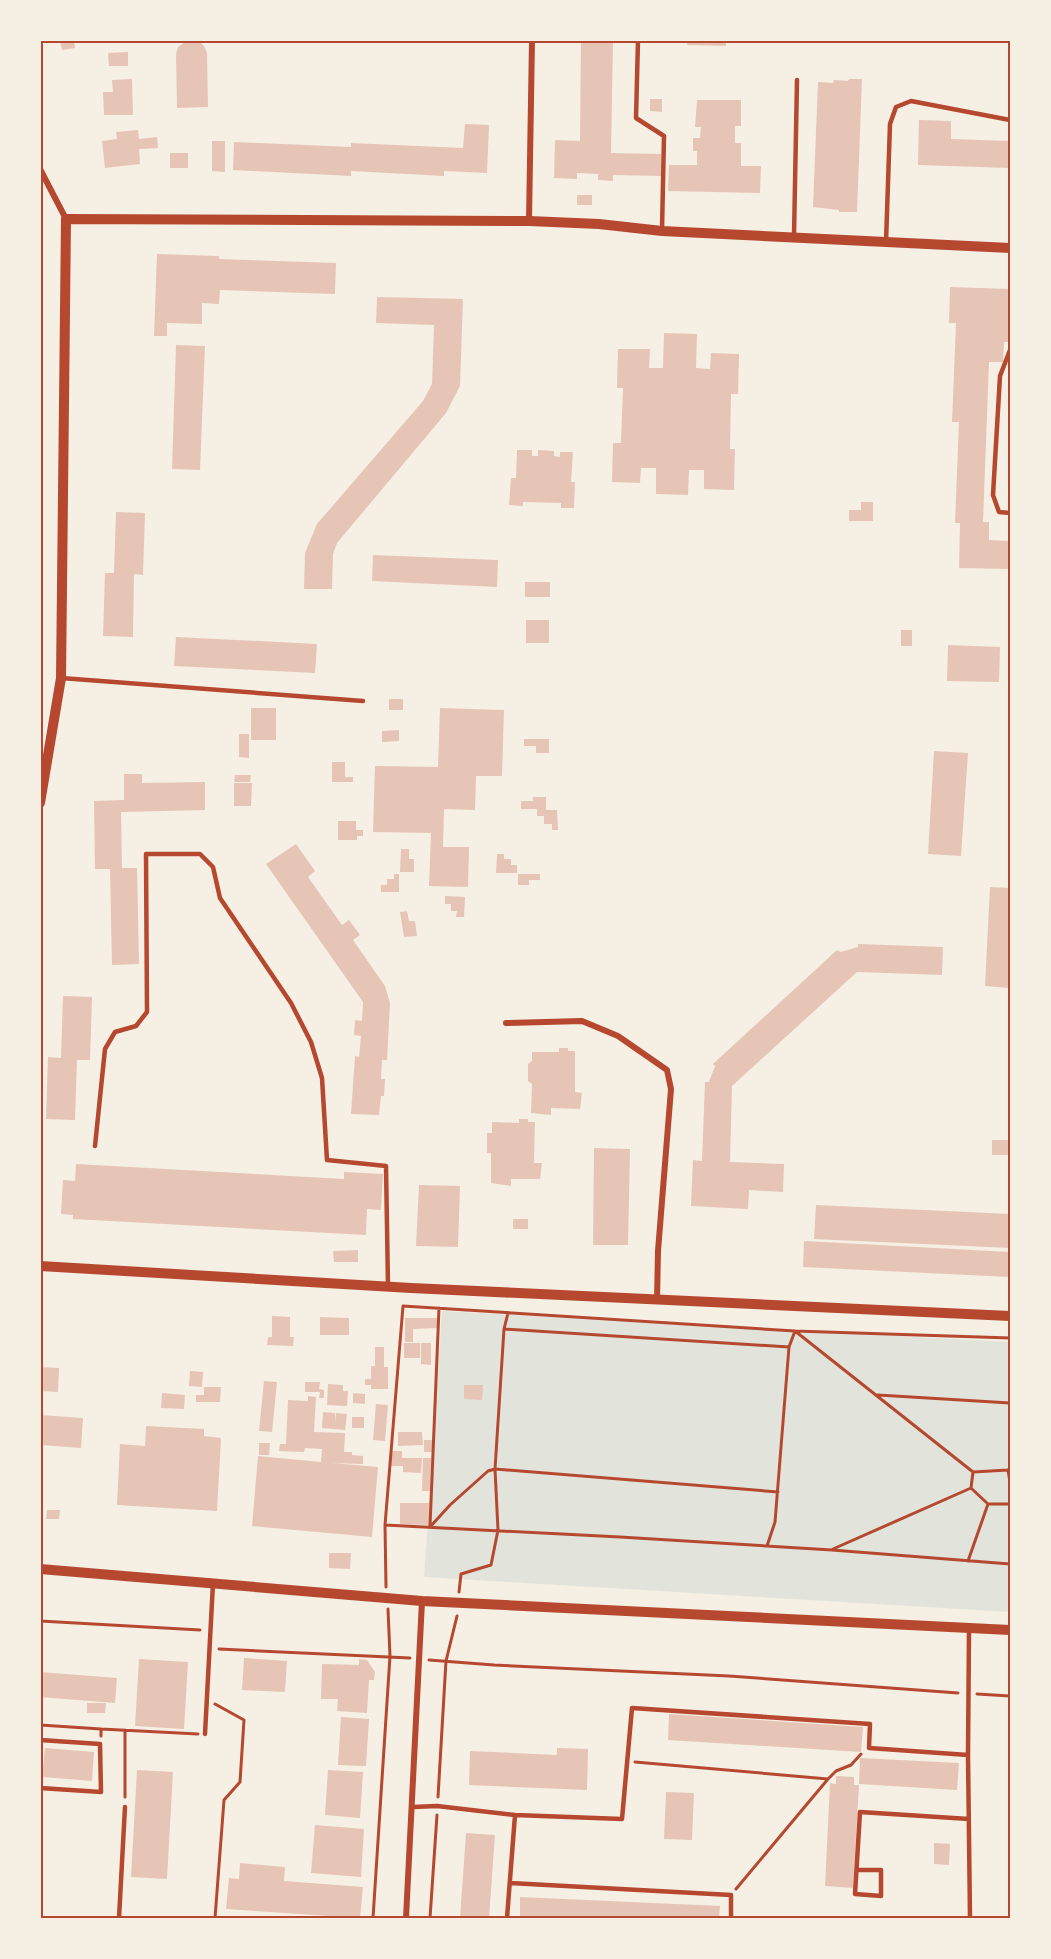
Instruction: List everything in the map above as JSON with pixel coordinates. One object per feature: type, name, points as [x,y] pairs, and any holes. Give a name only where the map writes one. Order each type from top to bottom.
[{"type":"street","points":[[529,221],[532,40]]},
{"type":"street","points":[[40,169],[66,219],[61,678],[43,772],[40,803]]},
{"type":"street","points":[[66,219],[529,221],[599,224],[662,231],[1011,248]]},
{"type":"street","points":[[506,1023],[582,1021],[618,1036],[667,1070],[671,1089],[658,1251],[657,1300]]},
{"type":"street","points":[[40,1266],[388,1287],[1011,1316]]},
{"type":"street","points":[[40,1569],[422,1601],[1011,1630]]},
{"type":"street","points":[[406,1918],[422,1601]]},
{"type":"lane","points":[[638,40],[636,118],[664,136],[662,231]]},
{"type":"lane","points":[[794,238],[797,80]]},
{"type":"lane","points":[[886,242],[890,124],[896,107],[911,101],[1011,120]]},
{"type":"lane","points":[[1011,350],[1000,376],[993,495],[999,512],[1011,513]]},
{"type":"lane","points":[[61,678],[363,701]]},
{"type":"lane","points":[[95,1146],[105,1049],[115,1032],[136,1026],[147,1012],[146,854],[200,854],[213,867],[220,898],[291,1004],[311,1042],[322,1078],[327,1160],[386,1166],[388,1287]]},
{"type":"lane","points":[[205,1734],[213,1583]]},
{"type":"lane","points":[[969,1627],[970,1918]]},
{"type":"lane","points":[[413,1807],[437,1806],[515,1815],[622,1819],[632,1708],[870,1724],[869,1748],[968,1755]]},
{"type":"lane","points":[[40,1740],[100,1744],[101,1792],[40,1788]]},
{"type":"lane","points":[[119,1918],[125,1807]]},
{"type":"lane","points":[[856,1870],[881,1870],[881,1896],[855,1894],[856,1870],[860,1812],[969,1819]]},
{"type":"lane","points":[[507,1918],[515,1815]]},
{"type":"lane","points":[[510,1883],[731,1895],[731,1918]]},
{"type":"path","points":[[373,1918],[390,1656],[385,1525],[403,1306],[795,1331],[1011,1338]]},
{"type":"path","points":[[430,1528],[439,1307]]},
{"type":"path","points":[[498,1530],[495,1469],[504,1329],[508,1313]]},
{"type":"path","points":[[504,1329],[789,1347]]},
{"type":"path","points":[[767,1546],[775,1522],[789,1347],[795,1331]]},
{"type":"path","points":[[795,1331],[973,1472],[1010,1469],[1011,1482]]},
{"type":"path","points":[[876,1395],[1011,1404]]},
{"type":"path","points":[[430,1528],[450,1505],[488,1471],[495,1469],[778,1492]]},
{"type":"path","points":[[971,1488],[973,1472]]},
{"type":"path","points":[[971,1488],[988,1504],[1011,1504]]},
{"type":"path","points":[[832,1550],[971,1488]]},
{"type":"path","points":[[968,1560],[988,1504]]},
{"type":"path","points":[[385,1525],[832,1550],[1011,1564]]},
{"type":"path","points":[[40,1621],[210,1630],[220,1649],[390,1656],[494,1665],[729,1677],[1011,1696]]},
{"type":"path","points":[[430,1918],[446,1661]]},
{"type":"path","points":[[207,1700],[244,1720],[240,1782],[224,1800],[215,1918]]},
{"type":"path","points":[[40,1725],[205,1734]]},
{"type":"path","points":[[100,1744],[101,1729]]},
{"type":"path","points":[[125,1730],[125,1807]]},
{"type":"path","points":[[731,1895],[828,1779],[836,1772],[851,1765],[869,1748]]},
{"type":"path","points":[[627,1761],[828,1779]]},
{"type":"shaded area","points":[[442,1311],[1010,1342],[1010,1612],[424,1577]]},
{"type":"building","points":[[60,40],[74,40],[75,48],[62,50]]},
{"type":"building","points":[[188,40],[199,41],[207,53],[208,107],[177,108],[176,54],[178,47]]},
{"type":"building","points":[[581,40],[613,40],[611,153],[661,154],[661,176],[613,175],[613,181],[598,180],[598,174],[577,173],[577,179],[554,178],[555,140],[580,141]]},
{"type":"building","points":[[688,40],[726,40],[726,46],[687,45]]},
{"type":"building","points":[[128,52],[128,66],[109,66],[108,53]]},
{"type":"building","points":[[132,79],[133,115],[104,115],[103,92],[113,92],[112,80]]},
{"type":"building","points":[[849,79],[862,79],[857,212],[839,212],[839,210],[813,207],[818,82],[833,83],[834,80],[848,81]]},
{"type":"building","points":[[650,99],[662,99],[662,112],[650,111]]},
{"type":"building","points":[[697,100],[741,100],[741,126],[735,126],[735,143],[741,143],[741,166],[761,166],[760,193],[668,191],[669,165],[697,165],[697,151],[693,151],[693,138],[700,138],[701,127],[695,127]]},
{"type":"building","points":[[919,120],[951,121],[951,139],[1010,141],[1010,168],[918,165]]},
{"type":"building","points":[[465,124],[489,125],[487,173],[444,171],[444,176],[351,171],[351,176],[233,170],[234,142],[351,147],[351,143],[463,148]]},
{"type":"building","points":[[138,130],[139,139],[157,137],[158,148],[139,149],[140,164],[105,168],[102,141],[117,139],[116,132]]},
{"type":"building","points":[[212,141],[225,141],[225,172],[212,171]]},
{"type":"building","points":[[170,153],[188,153],[188,168],[170,168]]},
{"type":"building","points":[[577,195],[592,195],[592,205],[577,205]]},
{"type":"building","points":[[157,254],[219,256],[219,259],[336,263],[335,294],[220,290],[219,304],[202,303],[202,324],[167,323],[167,336],[154,336]]},
{"type":"building","points":[[950,287],[1010,289],[1010,342],[1004,342],[1003,362],[989,362],[983,522],[989,522],[989,540],[1010,541],[1010,569],[959,568],[960,523],[955,523],[959,422],[952,422],[956,323],[949,323]]},
{"type":"building","points":[[377,297],[463,299],[460,386],[446,413],[337,543],[333,554],[332,589],[304,589],[305,553],[317,524],[423,401],[432,384],[434,325],[376,323]]},
{"type":"building","points":[[664,333],[697,334],[696,368],[710,369],[711,353],[739,354],[738,394],[731,394],[730,449],[735,449],[734,490],[704,489],[704,470],[689,470],[688,495],[656,494],[656,468],[641,468],[640,483],[612,482],[613,443],[621,443],[623,388],[617,388],[618,349],[650,349],[649,368],[663,368]]},
{"type":"building","points":[[176,345],[205,346],[200,470],[172,469]]},
{"type":"building","points":[[517,450],[532,450],[532,456],[538,456],[538,450],[554,451],[554,456],[560,457],[560,452],[573,452],[571,482],[575,482],[574,508],[561,508],[561,503],[523,502],[523,506],[509,505],[511,478],[516,478]]},
{"type":"building","points":[[861,502],[873,502],[873,521],[849,521],[849,510],[861,510]]},
{"type":"building","points":[[116,512],[145,513],[143,575],[134,574],[133,637],[103,636],[105,573],[114,573]]},
{"type":"building","points":[[373,555],[498,560],[497,587],[372,581]]},
{"type":"building","points":[[525,582],[550,582],[550,597],[525,597]]},
{"type":"building","points":[[526,620],[549,620],[549,643],[526,643]]},
{"type":"building","points":[[901,630],[912,630],[912,646],[901,646]]},
{"type":"building","points":[[176,637],[317,644],[315,673],[174,666]]},
{"type":"building","points":[[948,645],[1000,647],[999,682],[947,681]]},
{"type":"building","points":[[389,699],[403,699],[403,710],[389,710]]},
{"type":"building","points":[[251,708],[276,708],[276,740],[251,740]]},
{"type":"building","points":[[440,708],[504,710],[502,776],[476,776],[475,810],[444,809],[443,847],[469,847],[468,887],[429,886],[431,833],[373,832],[375,766],[438,767]]},
{"type":"building","points":[[399,730],[399,741],[382,742],[382,731]]},
{"type":"building","points":[[239,734],[249,734],[249,758],[239,757]]},
{"type":"building","points":[[524,739],[549,739],[549,753],[536,753],[536,746],[524,746]]},
{"type":"building","points":[[934,751],[968,753],[961,856],[928,854]]},
{"type":"building","points":[[332,762],[345,762],[345,777],[353,777],[353,782],[332,782]]},
{"type":"building","points":[[124,774],[142,774],[142,783],[205,782],[205,810],[121,812],[122,868],[137,868],[139,964],[112,965],[110,869],[95,869],[94,801],[124,800]]},
{"type":"building","points":[[235,775],[251,775],[250,782],[234,782]]},
{"type":"building","points":[[234,783],[252,783],[251,806],[234,806]]},
{"type":"building","points":[[533,797],[546,797],[546,810],[557,810],[558,830],[552,830],[552,824],[544,824],[544,816],[537,816],[537,809],[521,809],[521,801],[533,801]]},
{"type":"building","points":[[338,821],[356,821],[356,830],[363,830],[363,836],[357,836],[357,840],[338,840]]},
{"type":"building","points":[[296,844],[315,871],[308,877],[342,925],[349,920],[360,935],[353,940],[385,986],[390,1003],[387,1060],[382,1060],[381,1079],[385,1079],[384,1096],[381,1096],[379,1115],[351,1114],[355,1056],[359,1057],[361,1036],[354,1035],[355,1020],[362,1021],[363,1002],[266,864]]},
{"type":"building","points":[[401,849],[409,849],[409,859],[414,859],[414,872],[400,872]]},
{"type":"building","points":[[497,854],[504,854],[504,859],[511,859],[511,865],[517,865],[517,873],[496,873]]},
{"type":"building","points":[[394,874],[399,874],[399,892],[381,892],[381,885],[387,885],[387,879],[394,879]]},
{"type":"building","points":[[518,874],[540,874],[540,880],[529,880],[529,885],[518,885]]},
{"type":"building","points":[[990,887],[1010,888],[1010,988],[985,986]]},
{"type":"building","points":[[445,896],[465,897],[464,917],[456,917],[457,911],[451,911],[451,904],[445,904]]},
{"type":"building","points":[[407,911],[409,921],[415,921],[417,936],[404,937],[400,912]]},
{"type":"building","points":[[858,944],[943,947],[942,975],[857,972],[732,1086],[730,1162],[784,1164],[783,1192],[749,1190],[748,1209],[691,1206],[693,1160],[702,1161],[705,1082],[709,1082],[715,1066],[713,1064],[837,950],[841,952],[858,947]]},
{"type":"building","points":[[63,996],[92,997],[90,1060],[77,1060],[75,1120],[46,1119],[48,1057],[61,1058]]},
{"type":"building","points":[[559,1048],[575,1051],[575,1092],[582,1093],[580,1109],[551,1108],[551,1115],[531,1113],[532,1084],[528,1081],[528,1064],[532,1061],[532,1052],[559,1052]]},
{"type":"building","points":[[519,1119],[535,1122],[534,1163],[542,1163],[540,1179],[511,1179],[511,1186],[491,1183],[491,1153],[487,1153],[487,1133],[492,1133],[492,1122],[519,1123]]},
{"type":"building","points":[[992,1140],[1010,1140],[1010,1155],[992,1155]]},
{"type":"building","points":[[594,1148],[630,1149],[628,1245],[593,1245]]},
{"type":"building","points":[[76,1164],[344,1179],[344,1172],[383,1174],[381,1210],[367,1209],[366,1235],[73,1219],[73,1215],[61,1214],[63,1180],[75,1181]]},
{"type":"building","points":[[419,1185],[460,1186],[458,1247],[416,1246]]},
{"type":"building","points":[[816,1205],[1010,1214],[1010,1248],[814,1239]]},
{"type":"building","points":[[513,1219],[528,1219],[528,1229],[513,1229]]},
{"type":"building","points":[[804,1241],[1010,1252],[1010,1277],[803,1267]]},
{"type":"building","points":[[358,1250],[358,1262],[334,1262],[333,1251]]},
{"type":"building","points":[[272,1316],[290,1317],[290,1337],[294,1337],[293,1346],[267,1345],[268,1337],[272,1337]]},
{"type":"building","points":[[320,1317],[349,1318],[349,1335],[320,1335]]},
{"type":"building","points":[[405,1318],[437,1318],[438,1328],[413,1329],[413,1342],[405,1342]]},
{"type":"building","points":[[404,1343],[420,1343],[420,1358],[404,1358]]},
{"type":"building","points":[[421,1343],[431,1343],[431,1365],[421,1364]]},
{"type":"building","points":[[375,1347],[384,1347],[384,1367],[388,1367],[388,1389],[371,1389],[371,1385],[365,1385],[365,1379],[371,1379],[371,1366],[375,1366]]},
{"type":"building","points":[[40,1367],[59,1368],[58,1392],[40,1391]]},
{"type":"building","points":[[190,1371],[203,1372],[202,1387],[189,1386]]},
{"type":"building","points":[[264,1381],[277,1382],[272,1432],[259,1431]]},
{"type":"building","points":[[305,1382],[320,1382],[319,1389],[324,1390],[324,1398],[319,1398],[320,1392],[305,1392]]},
{"type":"building","points":[[328,1384],[343,1385],[343,1391],[348,1391],[347,1406],[327,1405]]},
{"type":"building","points":[[464,1385],[483,1385],[482,1400],[464,1399]]},
{"type":"building","points":[[204,1387],[221,1387],[220,1402],[196,1402],[196,1395],[204,1395]]},
{"type":"building","points":[[162,1393],[185,1395],[184,1409],[161,1408]]},
{"type":"building","points":[[353,1393],[365,1394],[365,1404],[353,1403]]},
{"type":"building","points":[[308,1396],[316,1397],[314,1432],[345,1433],[344,1452],[363,1456],[363,1464],[332,1463],[378,1467],[372,1537],[252,1526],[258,1456],[321,1462],[322,1449],[305,1448],[304,1452],[279,1451],[280,1444],[286,1444],[288,1400],[308,1401]]},
{"type":"building","points":[[376,1404],[388,1405],[385,1441],[373,1440]]},
{"type":"building","points":[[323,1412],[335,1413],[335,1424],[336,1413],[347,1414],[345,1430],[322,1428]]},
{"type":"building","points":[[40,1415],[83,1418],[81,1448],[40,1445]]},
{"type":"building","points":[[352,1417],[364,1417],[364,1428],[352,1428]]},
{"type":"building","points":[[146,1426],[204,1429],[204,1436],[221,1438],[217,1511],[117,1505],[120,1444],[145,1446]]},
{"type":"building","points":[[398,1432],[422,1432],[423,1445],[398,1446]]},
{"type":"building","points":[[424,1440],[432,1440],[432,1452],[424,1452]]},
{"type":"building","points":[[259,1443],[270,1443],[269,1455],[259,1455]]},
{"type":"building","points":[[392,1451],[402,1451],[402,1458],[422,1458],[421,1473],[403,1472],[403,1466],[391,1466]]},
{"type":"building","points":[[423,1458],[431,1458],[430,1491],[422,1491]]},
{"type":"building","points":[[400,1503],[429,1503],[429,1525],[400,1524]]},
{"type":"building","points":[[47,1510],[60,1510],[59,1519],[46,1519]]},
{"type":"building","points":[[329,1553],[351,1553],[350,1569],[329,1568]]},
{"type":"building","points":[[244,1658],[287,1661],[285,1692],[242,1690]]},
{"type":"building","points":[[139,1659],[188,1662],[184,1729],[135,1726]]},
{"type":"building","points":[[359,1659],[367,1660],[375,1672],[374,1680],[369,1680],[367,1713],[337,1711],[338,1699],[321,1699],[322,1664],[359,1665]]},
{"type":"building","points":[[40,1672],[117,1678],[115,1703],[40,1697]]},
{"type":"building","points":[[87,1703],[106,1703],[105,1713],[87,1713]]},
{"type":"building","points":[[669,1714],[863,1727],[861,1752],[668,1740]]},
{"type":"building","points":[[341,1717],[369,1719],[366,1766],[338,1765]]},
{"type":"building","points":[[45,1748],[94,1752],[92,1781],[42,1777]]},
{"type":"building","points":[[557,1748],[588,1749],[587,1790],[469,1785],[470,1751],[557,1755]]},
{"type":"building","points":[[860,1758],[959,1763],[957,1790],[859,1784]]},
{"type":"building","points":[[137,1770],[173,1772],[167,1879],[131,1877]]},
{"type":"building","points":[[328,1770],[363,1772],[360,1818],[325,1815]]},
{"type":"building","points":[[836,1776],[854,1777],[854,1785],[859,1785],[853,1888],[825,1886],[830,1783],[836,1784]]},
{"type":"building","points":[[666,1792],[694,1793],[692,1840],[664,1839]]},
{"type":"building","points":[[315,1825],[364,1829],[361,1877],[311,1873]]},
{"type":"building","points":[[466,1833],[495,1835],[489,1918],[460,1918]]},
{"type":"building","points":[[934,1843],[950,1844],[949,1865],[934,1864]]},
{"type":"building","points":[[240,1863],[285,1867],[284,1881],[363,1887],[360,1918],[226,1909],[229,1878],[239,1879]]},
{"type":"building","points":[[520,1897],[720,1906],[719,1918],[520,1918]]}]
